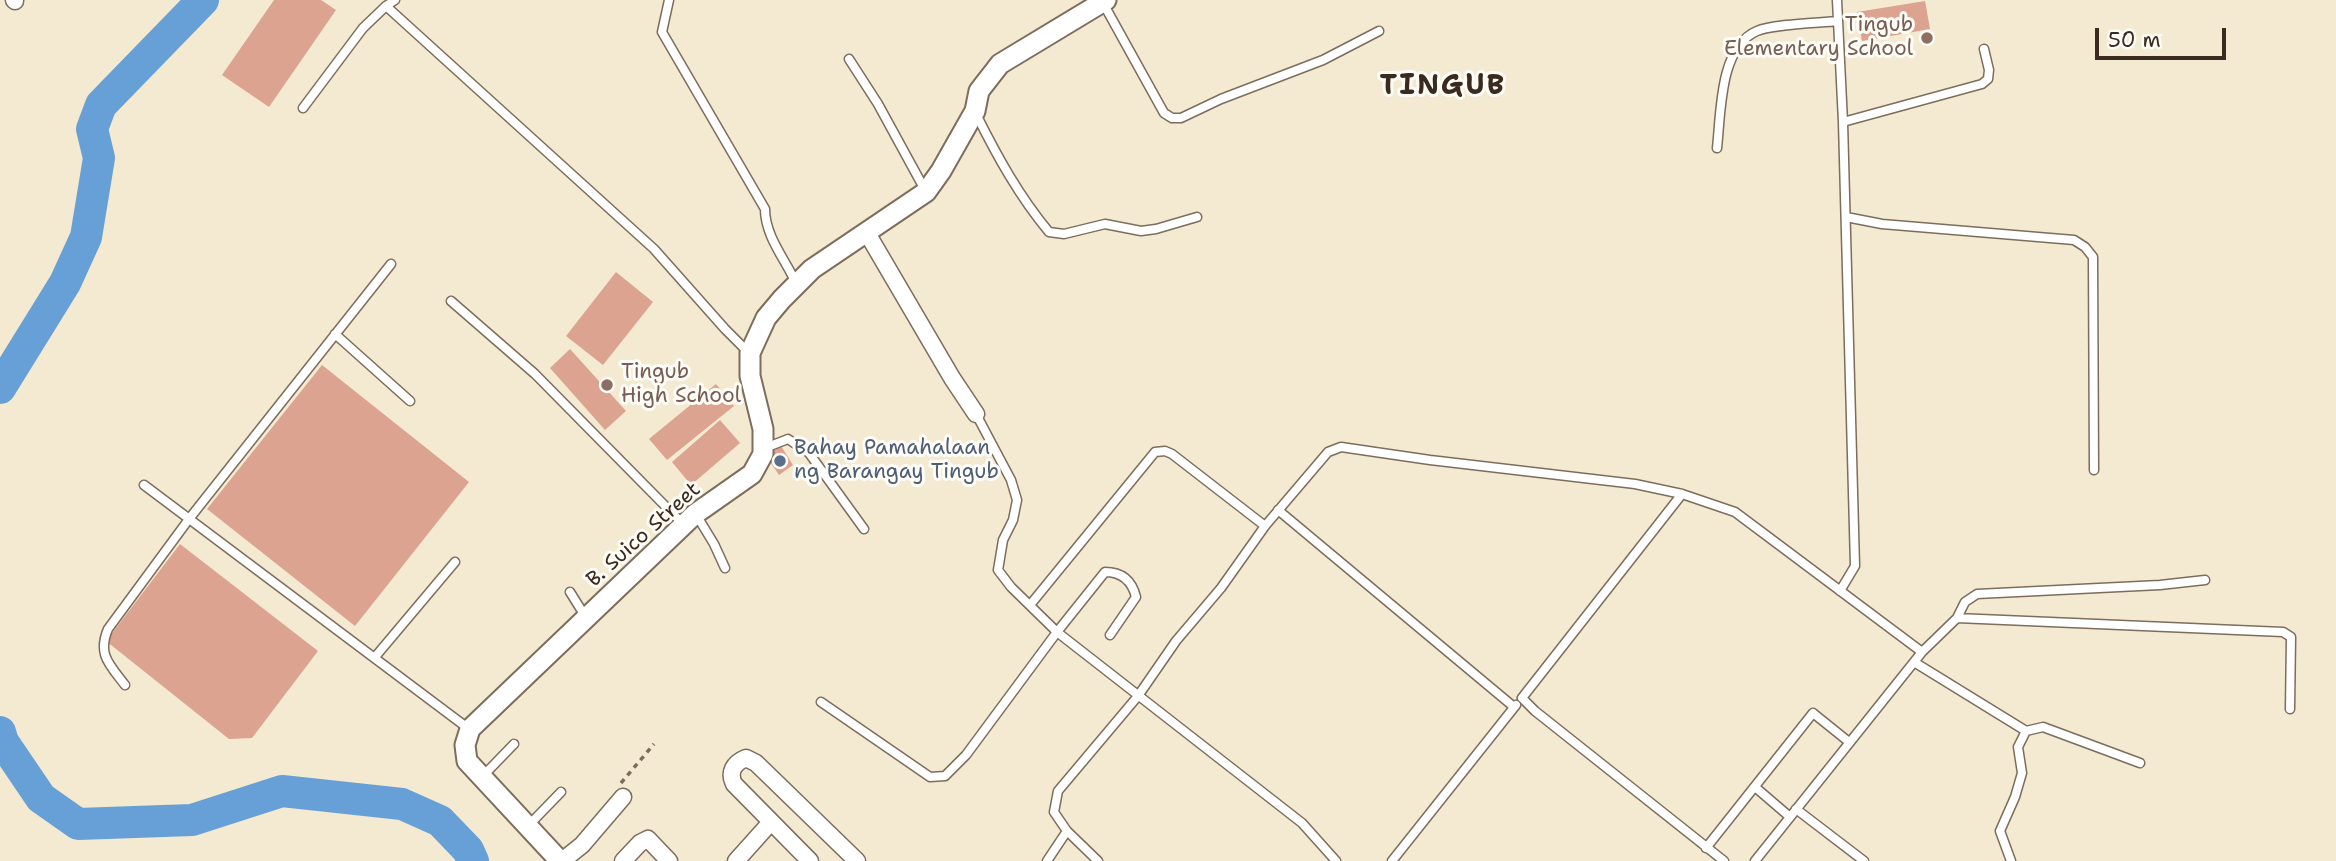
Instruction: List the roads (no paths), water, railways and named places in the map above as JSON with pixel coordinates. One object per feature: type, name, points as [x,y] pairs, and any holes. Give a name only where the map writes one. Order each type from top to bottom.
[{"type":"street","points":[[763,449],[763,429],[750,376],[750,353],[766,318],[812,269],[926,192],[975,111],[979,91],[1000,64],[1105,2]]},
{"type":"street","points":[[867,233],[976,414]]},
{"type":"street","name":"B. Suico Street","points":[[470,729],[690,520],[752,474],[763,449]]},
{"type":"street","points":[[470,729],[466,745],[467,761],[561,861],[582,845],[623,797]]},
{"type":"street","points":[[810,861],[734,784],[730,776],[731,770],[740,761],[746,758],[756,763],[857,861]]},
{"type":"street","points":[[736,861],[771,822]]},
{"type":"street","points":[[623,861],[640,842],[648,839],[669,861]]},
{"type":"lane","points":[[303,108],[363,28],[395,0]]},
{"type":"lane","points":[[669,0],[662,32],[765,209],[765,222],[770,234],[797,285]]},
{"type":"lane","points":[[1837,0],[1843,122],[1855,566],[1840,591]]},
{"type":"lane","points":[[1105,2],[1164,113],[1172,118],[1181,118],[1221,99],[1323,60],[1379,31]]},
{"type":"lane","points":[[386,6],[654,249],[750,353]]},
{"type":"lane","points":[[1717,148],[1727,68],[1739,46],[1756,31],[1838,21]]},
{"type":"lane","points":[[1843,122],[1982,84],[1988,79],[1989,70],[1984,49]]},
{"type":"lane","points":[[849,59],[878,104],[926,192]]},
{"type":"lane","points":[[975,111],[1000,161],[1036,217],[1049,232],[1064,234],[1105,224],[1140,231],[1157,229],[1197,217]]},
{"type":"lane","points":[[1846,217],[1882,224],[2074,240],[2085,247],[2093,257],[2094,470]]},
{"type":"lane","points":[[125,685],[104,656],[104,640],[108,629],[189,519],[391,264]]},
{"type":"lane","points":[[451,301],[535,374],[668,507],[690,520],[714,544],[725,568]]},
{"type":"lane","points":[[335,334],[410,401]]},
{"type":"lane","points":[[976,414],[1011,480],[1017,500],[1013,520],[1003,540],[998,570],[1011,587],[1056,632],[1302,823],[1336,861]]},
{"type":"lane","points":[[763,449],[788,439],[810,453],[864,529]]},
{"type":"lane","points":[[1098,861],[1067,831],[1054,812],[1058,790],[1138,696],[1176,641],[1221,589],[1278,510],[1328,452],[1341,447],[1635,484],[1682,494],[1735,512],[1922,652]]},
{"type":"lane","points":[[1030,605],[1155,452],[1165,451],[1172,454],[1265,526]]},
{"type":"lane","points":[[144,485],[470,729]]},
{"type":"lane","points":[[1392,861],[1682,494]]},
{"type":"lane","points":[[1278,510],[1514,707]]},
{"type":"lane","points":[[375,657],[455,562]]},
{"type":"lane","points":[[821,702],[930,777],[945,776],[966,755],[1056,632],[1105,572],[1115,572],[1133,586],[1136,597],[1110,635]]},
{"type":"lane","points":[[1755,861],[1922,652],[1957,618],[1965,602],[1977,594],[2160,585],[2205,580]]},
{"type":"lane","points":[[570,592],[587,618]]},
{"type":"lane","points":[[1957,618],[2283,632],[2291,637],[2290,709]]},
{"type":"lane","points":[[1914,662],[2026,732]]},
{"type":"lane","points":[[1522,698],[1724,861]]},
{"type":"lane","points":[[1706,848],[1813,713],[1849,742]]},
{"type":"lane","points":[[2011,861],[2000,831],[2022,773],[2018,747],[2026,732],[2043,727],[2140,763]]},
{"type":"lane","points":[[481,778],[514,744]]},
{"type":"lane","points":[[1755,787],[1790,817]]},
{"type":"lane","points":[[527,827],[561,792]]},
{"type":"lane","points":[[1796,809],[1864,861]]},
{"type":"lane","points":[[1047,861],[1067,831]]},
{"type":"waterway","points":[[0,388],[65,283],[86,237],[99,158],[92,129],[101,105],[203,0]]},
{"type":"waterway","points":[[0,732],[3,742],[41,798],[78,824],[192,820],[282,791],[402,804],[440,821],[468,850],[473,861]]},
{"type":"place","name":"Tingub Elementary School","points":[[1927,38]]},
{"type":"place","name":"Tingub High School","points":[[607,385]]},
{"type":"place","name":"Bahay Pamahalaan ng Barangay Tingub","points":[[780,461]]},
{"type":"district","name":"TINGUB","points":[[1443,87]]}]
